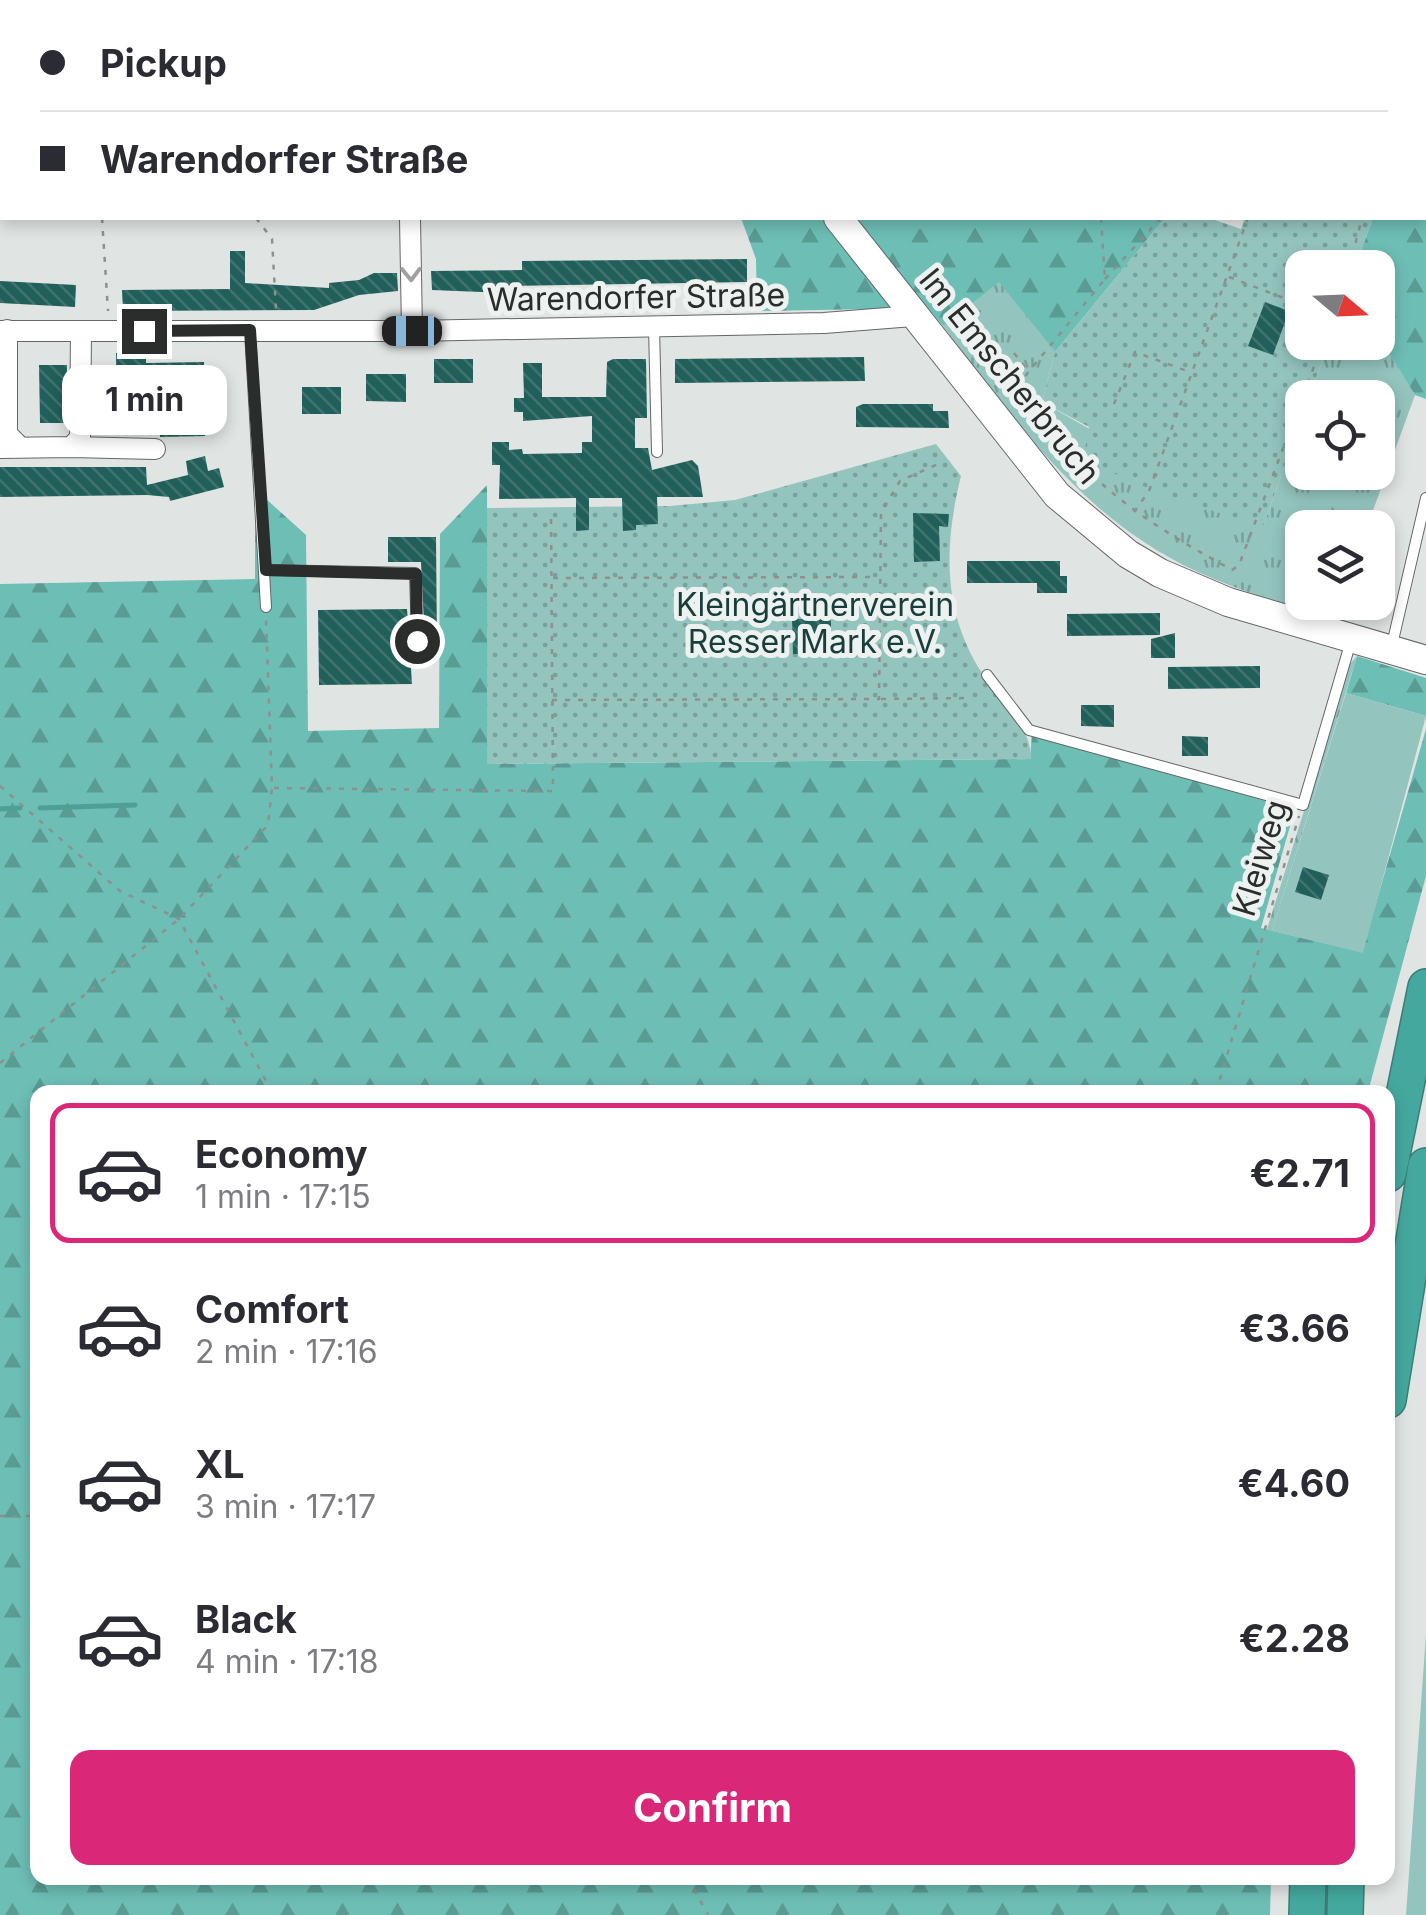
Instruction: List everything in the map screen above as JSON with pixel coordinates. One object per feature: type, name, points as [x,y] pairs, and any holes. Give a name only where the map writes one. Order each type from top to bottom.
[{"type":"highway","points":[[1395,1140],[1426,987]]},
{"type":"highway","points":[[1395,1357],[1426,1166]]},
{"type":"highway","points":[[1308,1885],[1308,1915]]},
{"type":"highway","points":[[1345,1915],[1346,1885]]},
{"type":"street","points":[[410,220],[412,331]]},
{"type":"street","name":"Im Emscherbruch","points":[[840,220],[1056,495],[1128,554],[1160,574],[1228,602],[1426,660]]},
{"type":"street","name":"Warendorfer Straße","points":[[4,330],[412,331],[883,321],[912,316]]},
{"type":"street","points":[[4,330],[10,448],[155,448]]},
{"type":"street","points":[[71,446],[80,438],[83,424],[81,332]]},
{"type":"lane","points":[[654,326],[657,452]]},
{"type":"lane","points":[[250,330],[266,607]]},
{"type":"lane","points":[[1390,650],[1412,542],[1426,498]]},
{"type":"lane","points":[[1412,542],[1426,546]]},
{"type":"lane","points":[[266,570],[416,574],[417,641]]},
{"type":"lane","name":"Kleiweg","points":[[1302,805],[1352,638]]},
{"type":"lane","points":[[986,675],[1029,730],[1302,805]]},
{"type":"path","points":[[102,220],[109,331]]},
{"type":"path","points":[[257,220],[275,250],[277,330]]},
{"type":"path","points":[[1101,220],[1105,279]]},
{"type":"path","points":[[984,408],[1017,386],[1105,279],[1160,220]]},
{"type":"path","points":[[1133,514],[1148,491],[1247,220]]},
{"type":"path","points":[[1354,250],[1361,220]]},
{"type":"path","points":[[1228,276],[1285,298]]},
{"type":"path","points":[[1014,352],[1029,372]]},
{"type":"path","points":[[1114,404],[1135,352],[1191,373]]},
{"type":"path","points":[[1017,386],[1065,452],[1133,514],[1232,570],[1239,566],[1285,445]]},
{"type":"path","points":[[879,699],[881,512],[886,497],[912,472],[938,464]]},
{"type":"path","points":[[272,788],[552,792],[550,512]]},
{"type":"path","points":[[552,578],[878,577]]},
{"type":"path","points":[[0,1063],[179,919],[268,826],[272,788],[266,607]]},
{"type":"path","points":[[552,700],[971,698]]},
{"type":"path","points":[[0,786],[62,835],[120,891],[179,919],[268,1085]]},
{"type":"path","name":"Kleiweg","points":[[1218,1085],[1302,805]]},
{"type":"path","points":[[0,1516],[30,1516]]},
{"type":"path","points":[[692,1885],[708,1915]]},
{"type":"green space","points":[[742,220],[1163,220],[1055,352],[999,282],[943,326],[928,308],[757,311],[756,259]]},
{"type":"green space","points":[[1163,220],[1215,220],[1241,229],[1244,220],[1372,220],[1361,250],[1285,250],[1285,360],[1323,360],[1315,380],[1285,380],[1285,464],[1263,527],[1169,497],[1083,460],[1089,427],[1042,402],[1055,352]]},
{"type":"green space","points":[[1372,220],[1426,220],[1426,399],[1415,395],[1393,360],[1395,250],[1361,250]]},
{"type":"green space","points":[[999,281],[1055,352],[1042,402],[1263,527],[1285,464],[1285,490],[1380,490],[1373,510],[1285,510],[1285,604],[1198,572],[1157,550],[1086,497],[1026,433],[943,326]]},
{"type":"green space","points":[[1323,360],[1393,360],[1415,395],[1395,450],[1395,380],[1315,380]]},
{"type":"green space","name":"Kleingärtnerverein Resser Mark e.V.","points":[[936,444],[961,476],[950,552],[953,602],[959,626],[982,673],[1026,734],[1031,759],[487,764],[487,508],[670,506],[735,500]]},
{"type":"green space","points":[[487,485],[488,764],[1030,759],[1032,733],[1289,804],[1294,812],[1261,928],[1362,952],[1426,729],[1426,876],[1370,1085],[30,1085],[30,1885],[1271,1885],[1270,1915],[0,1915],[0,584],[255,579],[255,489],[306,535],[308,731],[439,728],[440,534]]},
{"type":"green space","points":[[1357,656],[1272,931],[1267,929],[1350,664]]},
{"type":"green space","points":[[1357,656],[1426,678],[1426,716],[1346,693]]},
{"type":"green space","points":[[1346,693],[1426,716],[1363,953],[1272,931]]},
{"type":"green space","points":[[1426,1634],[1426,1915],[1406,1915]]},
{"type":"building","points":[[230,251],[245,251],[245,283],[329,288],[329,283],[359,280],[374,273],[397,273],[398,291],[359,295],[314,310],[123,311],[122,290],[230,289]]},
{"type":"building","points":[[747,259],[747,282],[505,286],[506,293],[432,290],[431,271],[522,270],[522,261]]},
{"type":"building","points":[[0,281],[76,285],[75,307],[0,303]]},
{"type":"building","points":[[1265,302],[1285,310],[1285,322],[1273,355],[1248,346]]},
{"type":"building","points":[[116,353],[146,353],[146,363],[204,362],[205,436],[160,437],[159,421],[117,422]]},
{"type":"building","points":[[864,357],[865,381],[675,383],[675,359]]},
{"type":"building","points":[[434,359],[473,359],[473,383],[434,383]]},
{"type":"building","points":[[646,359],[647,418],[635,418],[635,448],[648,448],[652,470],[692,460],[698,466],[703,497],[657,497],[658,524],[636,525],[636,530],[623,531],[622,498],[589,498],[589,530],[576,531],[576,498],[499,499],[500,465],[492,465],[492,442],[509,442],[509,450],[522,449],[523,454],[582,453],[582,442],[592,442],[592,416],[523,421],[523,412],[514,412],[514,398],[524,398],[523,363],[542,363],[542,397],[606,397],[607,362]]},
{"type":"building","points":[[39,365],[67,365],[66,423],[40,423]]},
{"type":"building","points":[[366,374],[406,374],[406,402],[366,401]]},
{"type":"building","points":[[302,387],[341,387],[341,414],[302,414]]},
{"type":"building","points":[[933,404],[933,411],[948,411],[949,428],[856,427],[856,407]]},
{"type":"building","points":[[205,456],[208,471],[219,468],[224,487],[170,501],[169,497],[147,495],[0,497],[0,467],[146,467],[147,485],[188,475],[186,461]]},
{"type":"building","points":[[913,513],[949,514],[948,527],[939,526],[940,561],[914,562]]},
{"type":"building","points":[[388,537],[436,537],[437,645],[425,645],[421,562],[388,562]]},
{"type":"building","points":[[967,561],[1060,561],[1060,576],[1067,576],[1067,593],[1037,593],[1037,583],[967,583]]},
{"type":"building","points":[[407,609],[412,684],[319,685],[318,610]]},
{"type":"building","points":[[1160,613],[1160,635],[1067,636],[1067,614]]},
{"type":"building","points":[[831,618],[831,631],[818,631],[818,654],[793,654],[792,619]]},
{"type":"building","points":[[1175,633],[1175,658],[1151,658],[1151,639]]},
{"type":"building","points":[[1260,666],[1260,688],[1168,689],[1168,667]]},
{"type":"building","points":[[1081,705],[1114,705],[1114,727],[1081,726]]},
{"type":"building","points":[[1182,736],[1208,737],[1208,756],[1182,756]]},
{"type":"building","points":[[1303,867],[1329,875],[1321,900],[1295,892]]},
{"type":"waterway","points":[[40,808],[135,805]]},
{"type":"waterway","points":[[0,809],[20,808]]},
{"type":"route","points":[[144,331],[250,330],[266,570],[416,574],[417,641]]}]
